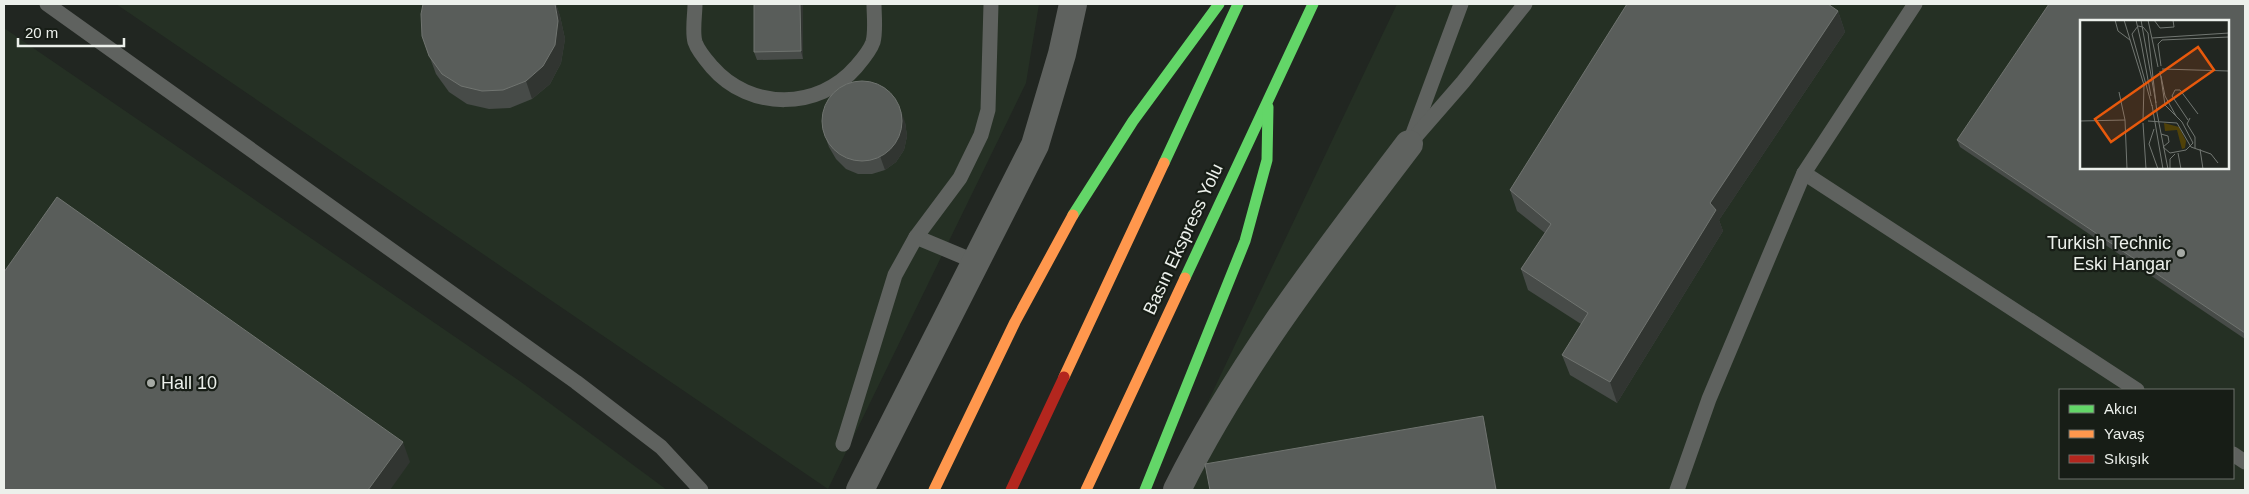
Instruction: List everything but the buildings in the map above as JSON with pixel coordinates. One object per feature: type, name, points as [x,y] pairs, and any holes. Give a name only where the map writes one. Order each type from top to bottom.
[{"type":"main road","points":[[934,490],[1013,329],[1064,233],[1106,162],[1219,4]]},
{"type":"main road","points":[[1011,490],[1238,4]]},
{"type":"main road","name":"Basın Ekspress Yolu","points":[[1086,490],[1268,96],[1313,4]]},
{"type":"main road","points":[[1145,490],[1245,241],[1268,160],[1268,96]]},
{"type":"street","points":[[860,490],[1035,145],[1062,54],[1073,4]]},
{"type":"street","points":[[1177,490],[1242,377],[1309,275],[1409,144]]},
{"type":"lane","points":[[47,4],[576,382],[661,447],[701,490]]},
{"type":"lane","points":[[695,4],[695,42],[719,76],[736,88],[756,96],[776,100],[797,100],[816,95],[835,86],[864,59],[873,42],[874,4]]},
{"type":"lane","points":[[843,444],[895,275],[916,237],[960,178],[981,135],[988,110],[991,4]]},
{"type":"lane","points":[[1409,144],[1460,4]]},
{"type":"lane","points":[[1409,144],[1463,82],[1525,4]]},
{"type":"lane","points":[[1677,490],[1709,399],[1804,173],[1915,4]]},
{"type":"lane","points":[[1804,173],[2135,389]]},
{"type":"lane","points":[[916,237],[976,262]]},
{"type":"lane","points":[[2234,455],[2245,462]]},
{"type":"shaded area","points":[[116,4],[1039,4],[1026,83],[828,489]]},
{"type":"shaded area","points":[[1397,4],[2245,4],[2245,490],[1166,490]]},
{"type":"shaded area","points":[[4,28],[521,382],[667,490],[4,490]]},
{"type":"traffic: fast","points":[[1073,215],[1133,121],[1219,4]]},
{"type":"traffic: fast","points":[[1164,163],[1238,4]]},
{"type":"traffic: fast","points":[[1185,278],[1313,4]]},
{"type":"traffic: fast","points":[[1145,490],[1245,241],[1267,160],[1268,107]]},
{"type":"traffic: slow","points":[[1064,377],[1164,163]]},
{"type":"traffic: slow","points":[[934,490],[1015,322],[1073,215]]},
{"type":"traffic: slow","points":[[1086,490],[1185,278]]},
{"type":"traffic: jam","points":[[1011,490],[1064,377]]},
{"type":"place","name":"Turkish Technic Eski Hangar","points":[[2181,253]]},
{"type":"place","name":"Hall 10","points":[[151,383]]}]
